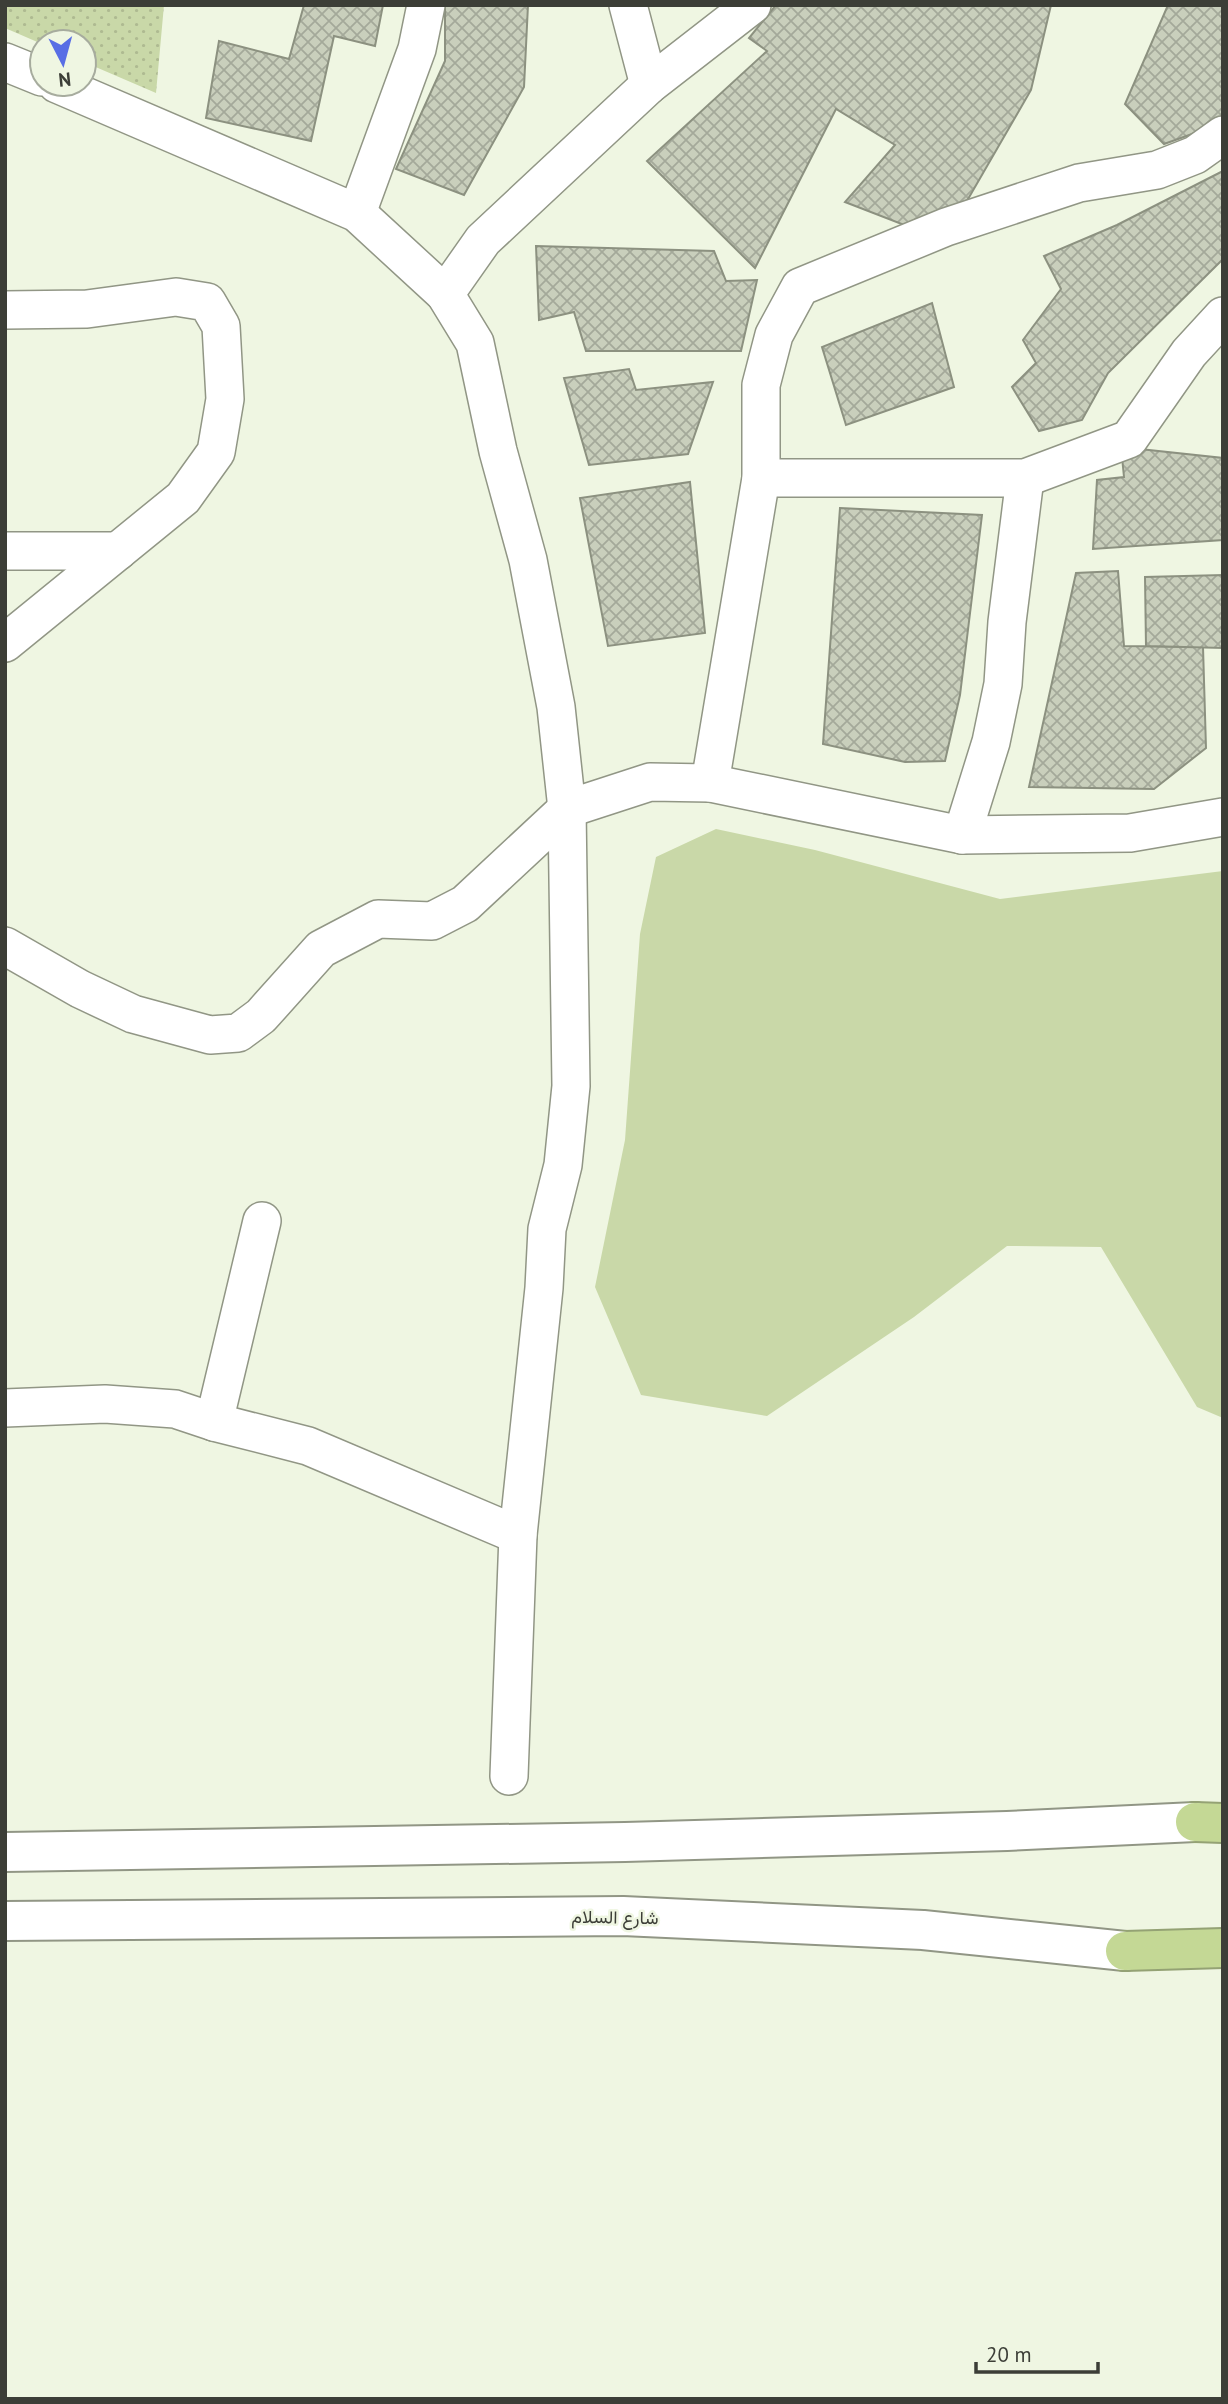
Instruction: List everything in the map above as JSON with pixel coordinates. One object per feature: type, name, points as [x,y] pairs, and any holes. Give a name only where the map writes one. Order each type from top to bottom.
[{"type":"highway","name":"شارع السلام","points":[[1125,1951],[1223,1948]]},
{"type":"main road","points":[[5,1852],[625,1842],[1007,1831],[1213,1821]]},
{"type":"main road","name":"شارع السلام","points":[[5,1921],[623,1916],[923,1930],[1125,1951]]},
{"type":"street","points":[[357,213],[417,49],[426,5]]},
{"type":"street","points":[[628,5],[649,85]]},
{"type":"street","points":[[445,294],[483,240],[649,85],[752,5]]},
{"type":"street","points":[[5,62],[28,72]]},
{"type":"street","points":[[90,98],[357,213],[445,294],[475,343],[498,451],[528,560],[556,707],[567,809],[571,1086],[563,1165],[547,1229],[544,1287],[518,1535],[509,1776]]},
{"type":"street","points":[[710,783],[761,478],[761,385],[774,335],[800,287],[946,227],[1079,183],[1157,170],[1195,155],[1223,135]]},
{"type":"street","points":[[5,310],[87,309],[176,297],[207,302],[221,327],[225,399],[216,452],[183,498],[5,642]]},
{"type":"street","points":[[761,478],[1025,478],[1129,439],[1189,353],[1223,316]]},
{"type":"street","points":[[962,835],[991,742],[1003,684],[1007,622],[1025,478]]},
{"type":"street","points":[[5,551],[118,551]]},
{"type":"street","points":[[5,946],[80,989],[133,1014],[210,1035],[239,1033],[261,1016],[321,949],[378,919],[432,921],[466,904],[567,809],[650,782],[710,783],[962,835],[1129,833],[1223,817]]},
{"type":"street","points":[[214,1422],[262,1221]]},
{"type":"street","points":[[5,1408],[105,1404],[176,1409],[214,1422],[308,1446],[518,1535]]},
{"type":"street","points":[[1125,1951],[1223,1964]]},
{"type":"green space","points":[[5,5],[164,5],[156,93],[98,68],[98,28],[28,28],[28,38],[5,28]]},
{"type":"green space","points":[[716,829],[815,850],[1000,899],[1223,871],[1223,1418],[1197,1407],[1101,1247],[1007,1246],[914,1317],[767,1416],[641,1395],[595,1287],[625,1140],[640,934],[656,857]]},
{"type":"building","points":[[304,5],[383,5],[375,46],[334,36],[311,141],[206,118],[219,41],[289,59]]},
{"type":"building","points":[[445,5],[528,5],[524,87],[464,195],[396,169],[445,61]]},
{"type":"building","points":[[776,5],[1051,5],[1031,90],[960,213],[917,230],[845,202],[895,145],[836,109],[755,268],[647,161],[767,51],[749,38]]},
{"type":"building","points":[[1168,5],[1223,5],[1223,123],[1164,144],[1125,104]]},
{"type":"building","points":[[1223,171],[1223,259],[1108,373],[1082,420],[1039,431],[1012,387],[1036,363],[1023,340],[1061,289],[1044,256],[1117,225]]},
{"type":"building","points":[[536,246],[714,251],[726,281],[757,280],[741,351],[586,351],[574,312],[539,320]]},
{"type":"building","points":[[932,303],[954,387],[846,425],[822,347]]},
{"type":"building","points":[[629,369],[636,390],[713,382],[688,454],[589,465],[564,378]]},
{"type":"building","points":[[1121,447],[1223,458],[1223,540],[1093,549],[1097,480],[1124,477]]},
{"type":"building","points":[[690,482],[705,633],[608,646],[580,498]]},
{"type":"building","points":[[840,508],[982,515],[960,695],[945,761],[905,762],[823,744]]},
{"type":"building","points":[[1118,571],[1124,646],[1203,647],[1206,748],[1154,789],[1029,787],[1076,573]]},
{"type":"building","points":[[1223,575],[1223,648],[1146,646],[1145,577]]}]
